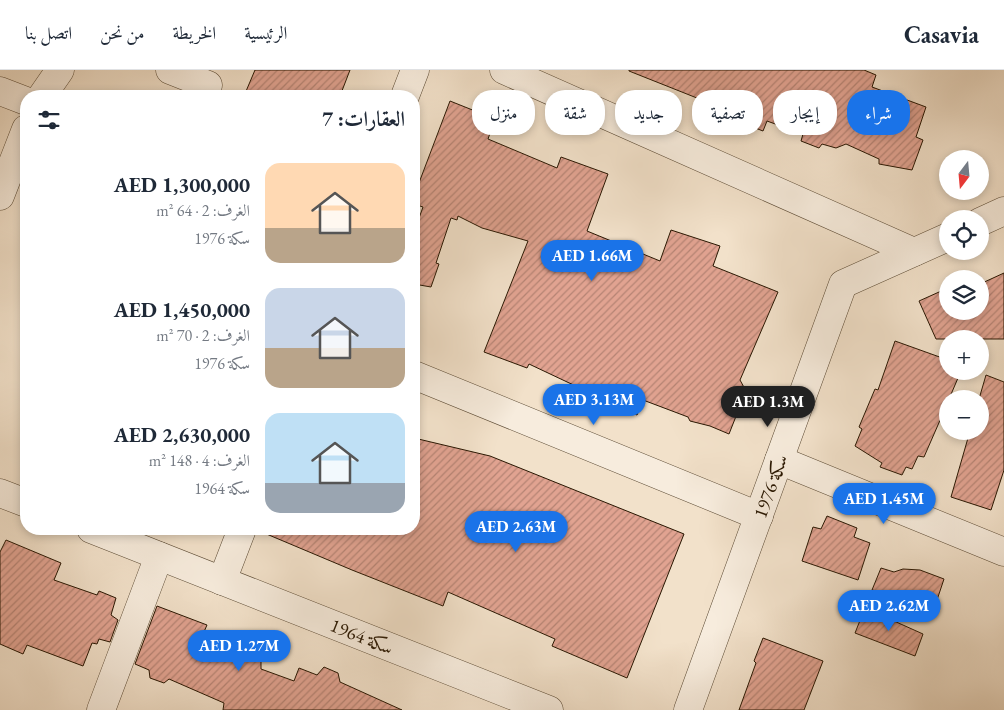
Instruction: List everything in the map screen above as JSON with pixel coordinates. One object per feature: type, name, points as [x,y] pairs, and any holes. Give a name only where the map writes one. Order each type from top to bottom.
[{"type":"street","points":[[46,90],[60,70]]},
{"type":"street","points":[[170,70],[208,85]]},
{"type":"street","points":[[407,90],[415,70]]},
{"type":"street","points":[[504,70],[914,252]]},
{"type":"street","points":[[0,91],[20,99]]},
{"type":"street","points":[[0,196],[20,144]]},
{"type":"street","points":[[989,218],[1004,210]]},
{"type":"street","name":"سكة 1976","points":[[688,710],[843,284],[939,240]]},
{"type":"street","points":[[420,377],[759,516]]},
{"type":"street","points":[[779,460],[1004,552]]},
{"type":"street","points":[[0,493],[20,501]]},
{"type":"street","name":"سكة 1964","points":[[106,535],[549,710]]},
{"type":"street","points":[[222,581],[240,535]]},
{"type":"street","points":[[101,710],[159,556]]},
{"type":"building","points":[[255,70],[350,70],[342,90],[247,90]]},
{"type":"building","points":[[864,70],[876,75],[872,87],[880,90],[847,90],[847,135],[910,135],[910,101],[926,107],[916,137],[923,140],[912,170],[879,164],[879,159],[846,144],[836,148],[822,144],[819,148],[801,141],[803,135],[837,135],[837,90],[773,90],[773,123],[767,121],[763,131],[763,90],[692,90],[692,96],[682,92],[682,90],[677,90],[629,71]]},
{"type":"building","points":[[450,101],[472,110],[472,135],[489,135],[488,139],[557,168],[561,157],[608,174],[587,231],[660,261],[671,230],[720,246],[713,266],[778,292],[740,380],[746,391],[729,434],[710,426],[690,421],[688,417],[643,400],[637,415],[529,364],[527,368],[484,352],[528,241],[482,228],[458,216],[457,220],[451,218],[436,263],[439,264],[431,287],[420,285],[420,215],[423,207],[420,206],[420,180]]},
{"type":"building","points":[[1004,273],[1004,339],[989,339],[989,330],[939,330],[939,339],[936,339],[919,301],[939,292],[939,320],[989,320],[989,280]]},
{"type":"building","points":[[895,341],[939,357],[939,380],[957,380],[953,390],[939,390],[939,423],[924,457],[918,456],[912,469],[906,467],[902,475],[880,467],[882,463],[855,446],[862,429],[859,427],[875,389],[878,390]]},
{"type":"building","points":[[989,376],[1004,382],[1004,470],[991,510],[951,497],[967,440],[989,440],[989,390],[982,390],[985,380],[989,380]]},
{"type":"building","points":[[420,439],[490,456],[684,534],[627,678],[552,646],[555,639],[448,592],[443,606],[269,535],[420,535]]},
{"type":"building","points":[[827,516],[857,528],[854,537],[870,543],[858,580],[802,561],[813,527],[821,529]]},
{"type":"building","points":[[6,540],[61,563],[54,580],[97,595],[99,591],[116,598],[111,615],[118,620],[110,642],[99,639],[97,644],[92,643],[83,666],[27,645],[23,654],[0,644],[0,552]]},
{"type":"building","points":[[881,568],[894,572],[903,569],[920,570],[944,579],[936,603],[872,590]]},
{"type":"building","points":[[157,606],[207,625],[203,634],[246,649],[248,655],[261,660],[261,669],[294,681],[299,668],[317,675],[324,667],[338,673],[340,682],[402,710],[223,710],[224,703],[169,679],[164,683],[150,678],[149,670],[135,664]]},
{"type":"building","points":[[865,608],[923,634],[915,656],[855,633]]},
{"type":"building","points":[[763,638],[823,661],[804,710],[739,710]]}]
